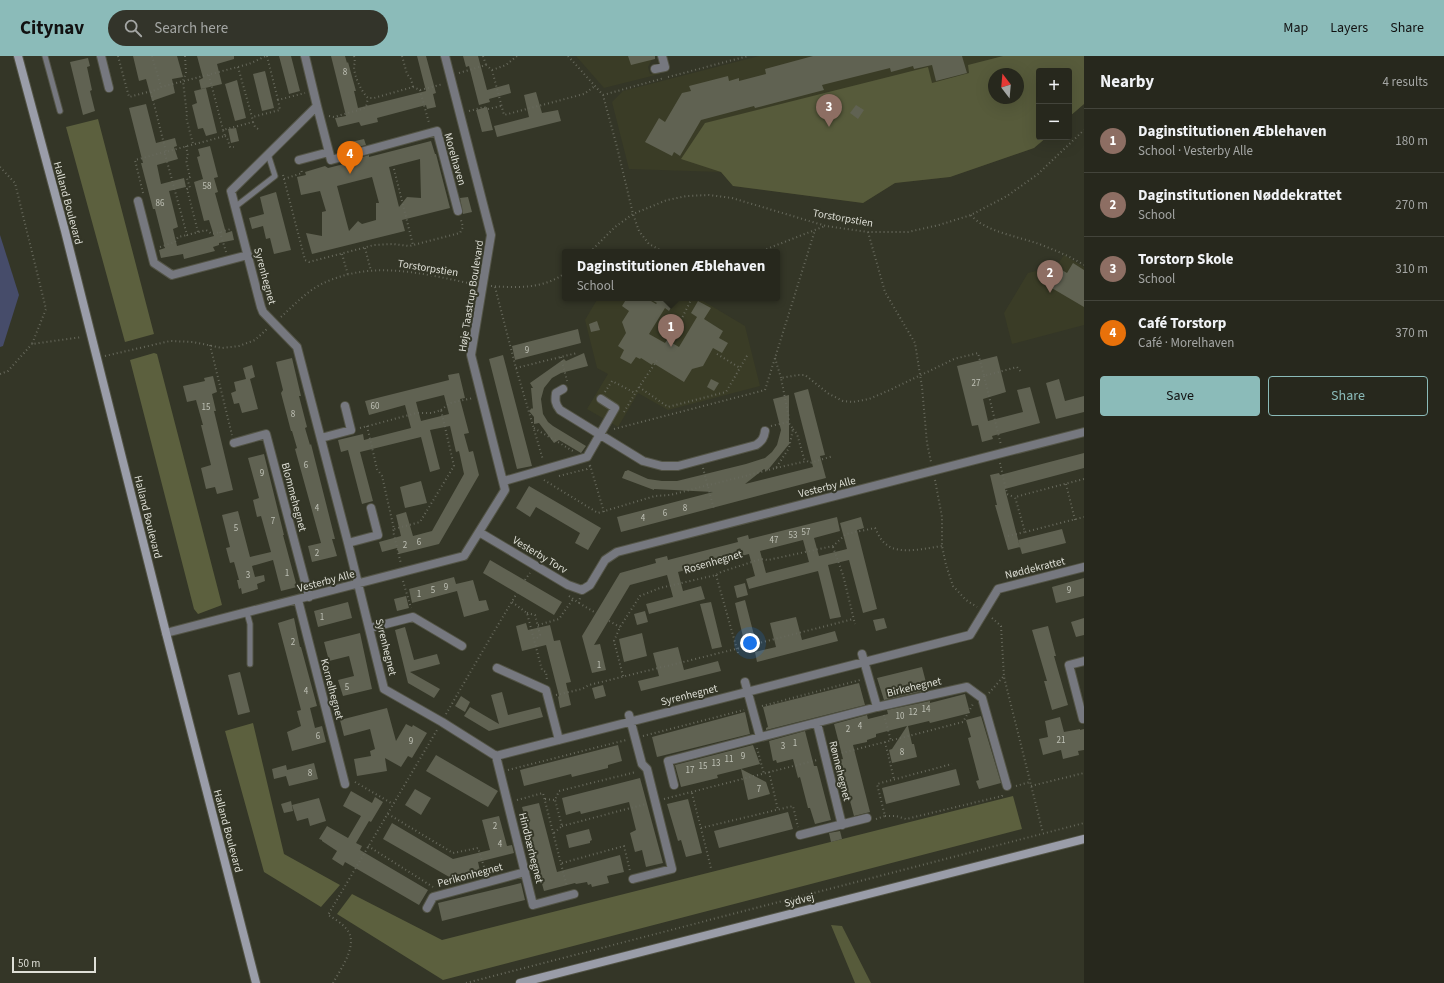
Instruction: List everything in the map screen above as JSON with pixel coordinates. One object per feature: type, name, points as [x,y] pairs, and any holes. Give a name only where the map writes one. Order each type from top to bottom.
[{"type":"street","name":"Halland Boulevard","points":[[18,56],[65,231],[90,336],[256,983]]},
{"type":"street","points":[[101,56],[109,88]]},
{"type":"street","points":[[299,160],[329,152],[305,56]]},
{"type":"street","name":"Høje Taastrup Boulevard","points":[[445,56],[491,235],[471,355],[504,481],[505,490],[479,532]]},
{"type":"street","points":[[655,69],[665,67],[662,56]]},
{"type":"street","name":"Syrenhegnet","points":[[318,109],[268,154],[231,191],[263,312],[296,347],[370,628],[384,689],[442,722],[496,756],[559,740],[630,718],[747,692],[864,658],[970,635]]},
{"type":"street","name":"Morelhaven","points":[[329,152],[331,160],[437,131],[458,211]]},
{"type":"street","points":[[138,201],[154,263],[172,275],[248,255]]},
{"type":"street","points":[[563,389],[556,393],[555,400],[560,410],[643,461],[662,466],[678,466],[756,445],[764,438],[765,431]]},
{"type":"street","points":[[504,481],[586,457],[615,408],[601,399]]},
{"type":"street","points":[[321,438],[351,430],[345,406]]},
{"type":"street","name":"Vesterby Alle","points":[[590,584],[605,560],[617,552],[1084,432]]},
{"type":"street","name":"Blommehegnet","points":[[234,443],[266,434],[309,597]]},
{"type":"street","points":[[348,543],[378,535],[371,508]]},
{"type":"street","name":"Vesterby Alle","points":[[166,633],[464,556],[479,532]]},
{"type":"street","name":"Vesterby Torv","points":[[479,532],[568,585],[582,590],[590,584]]},
{"type":"street","name":"Nøddekrattet","points":[[970,635],[998,589],[1084,567]]},
{"type":"street","name":"Kornelhegnet","points":[[298,600],[346,784]]},
{"type":"street","points":[[370,628],[414,617],[462,646]]},
{"type":"street","points":[[864,658],[879,706]]},
{"type":"street","points":[[1083,719],[1069,664],[1084,661]]},
{"type":"street","points":[[497,668],[547,693],[559,740]]},
{"type":"street","points":[[745,682],[752,708],[757,738]]},
{"type":"street","name":"Birkehegnet","points":[[674,785],[668,761],[879,706],[967,687],[981,698]]},
{"type":"street","points":[[981,698],[1007,786]]},
{"type":"street","points":[[630,718],[642,764],[647,769],[672,869],[633,879]]},
{"type":"street","name":"Rønnehegnet","points":[[817,723],[842,825]]},
{"type":"street","name":"Hindbærhegnet","points":[[496,756],[534,905],[571,895]]},
{"type":"street","points":[[800,835],[867,818]]},
{"type":"street","name":"Sydvej","points":[[520,983],[1084,839]]},
{"type":"street","name":"Perikonhegnet","points":[[427,908],[433,897],[438,895],[525,872]]},
{"type":"lane","points":[[45,56],[60,111]]},
{"type":"lane","points":[[236,207],[275,176],[268,154]]},
{"type":"lane","points":[[247,612],[250,624],[250,664]]},
{"type":"path","points":[[118,56],[129,97],[159,90],[161,87],[209,75],[266,56],[280,110],[252,118]]},
{"type":"path","points":[[152,56],[161,87]]},
{"type":"path","points":[[185,56],[186,74],[183,81],[186,117],[193,144]]},
{"type":"path","points":[[318,109],[334,117],[358,111],[366,107],[368,98],[359,86],[354,66],[356,61],[354,56]]},
{"type":"path","points":[[402,56],[413,88]]},
{"type":"path","points":[[483,56],[486,65],[492,70],[504,115],[584,94],[595,86]]},
{"type":"path","points":[[492,70],[506,65],[517,56]]},
{"type":"path","points":[[568,56],[603,95],[617,147],[632,214],[639,231],[650,244],[659,249]]},
{"type":"path","points":[[603,95],[748,56]]},
{"type":"path","points":[[368,98],[374,98],[413,88],[420,90],[486,65]]},
{"type":"path","points":[[238,66],[253,122],[255,127],[258,129]]},
{"type":"path","points":[[209,75],[225,136],[227,137],[230,147],[234,146]]},
{"type":"path","points":[[420,90],[431,133]]},
{"type":"path","points":[[278,100],[314,91]]},
{"type":"path","points":[[152,92],[166,152],[165,154],[187,235]]},
{"type":"path","points":[[460,113],[484,107],[488,109],[501,106]]},
{"type":"path","points":[[223,130],[253,122]]},
{"type":"path","name":"Torstorpstien","points":[[593,249],[615,227],[632,214],[667,200],[687,196],[709,195],[732,198],[826,226],[868,232],[908,232],[939,225],[971,215],[1007,196],[1038,174],[1084,130]]},
{"type":"path","points":[[138,201],[144,194],[135,160],[225,136]]},
{"type":"path","points":[[186,146],[188,156],[186,160],[190,177],[187,178],[190,188],[187,189],[198,232]]},
{"type":"path","points":[[275,176],[279,180],[302,173],[299,160]]},
{"type":"path","points":[[0,168],[15,183],[46,309],[32,344],[8,371],[0,374]]},
{"type":"path","points":[[394,169],[413,245]]},
{"type":"path","points":[[283,172],[305,260],[309,262],[374,245],[393,244],[409,246],[460,233],[463,227],[458,211]]},
{"type":"path","points":[[971,215],[983,226],[1045,246],[1067,255],[1084,265]]},
{"type":"path","points":[[151,249],[175,242],[178,237],[206,230],[212,234],[241,226]]},
{"type":"path","points":[[767,249],[826,226]]},
{"type":"path","points":[[614,429],[765,390],[815,230]]},
{"type":"path","points":[[220,232],[228,260]]},
{"type":"path","points":[[868,232],[885,292],[915,343],[922,387],[927,443],[934,471],[942,518],[942,546],[946,565],[953,586],[966,600],[985,612],[1001,626],[1004,677],[1043,833]]},
{"type":"path","points":[[365,248],[371,271]]},
{"type":"path","points":[[342,254],[348,275]]},
{"type":"path","name":"Torstorpstien","points":[[96,359],[170,341],[192,342],[222,348],[239,346],[254,340],[302,297],[326,282],[348,275],[382,269],[414,272],[483,286],[516,288],[538,285],[562,275]]},
{"type":"path","points":[[494,286],[545,469]]},
{"type":"path","points":[[670,342],[690,301]]},
{"type":"path","points":[[32,344],[90,336]]},
{"type":"path","points":[[210,345],[234,443]]},
{"type":"path","points":[[516,368],[576,353]]},
{"type":"path","points":[[781,378],[798,375],[805,376],[829,394],[843,401],[853,402],[879,395],[954,358],[978,353],[1000,453],[1007,494],[1015,497],[1084,479]]},
{"type":"path","points":[[717,354],[740,368]]},
{"type":"path","points":[[639,387],[668,407],[726,392],[748,354]]},
{"type":"path","points":[[561,357],[567,382],[563,389]]},
{"type":"path","points":[[775,358],[781,378],[789,418],[788,422],[797,434],[805,462]]},
{"type":"path","points":[[984,376],[1017,367],[1022,373]]},
{"type":"path","points":[[601,399],[612,381],[635,393]]},
{"type":"path","points":[[351,430],[417,414],[441,410],[450,404],[482,395]]},
{"type":"path","points":[[394,529],[420,522],[454,466],[441,410]]},
{"type":"path","points":[[765,431],[769,426],[788,422]]},
{"type":"path","points":[[367,426],[377,469],[382,476],[402,572],[414,617]]},
{"type":"path","points":[[776,468],[789,448],[793,429]]},
{"type":"path","points":[[544,480],[598,513],[655,496],[670,495],[776,468],[805,462],[810,463],[832,456]]},
{"type":"path","points":[[701,460],[714,509]]},
{"type":"path","points":[[1066,484],[1075,520]]},
{"type":"path","points":[[1015,497],[1025,532]]},
{"type":"path","points":[[1008,536],[1084,517]]},
{"type":"path","name":"Rosenhegnet","points":[[623,676],[614,641],[620,627],[640,596],[660,588],[716,575],[761,559],[768,560],[833,546],[846,534],[875,528],[880,538],[887,546],[896,550],[942,546]]},
{"type":"path","points":[[833,546],[843,574],[855,624]]},
{"type":"path","points":[[716,575],[738,653]]},
{"type":"path","points":[[333,983],[348,956],[351,938],[348,931],[328,915],[517,593]]},
{"type":"path","points":[[538,625],[559,619],[573,599]]},
{"type":"path","points":[[512,602],[527,613],[535,615],[540,635],[534,640]]},
{"type":"path","points":[[579,603],[596,613]]},
{"type":"path","points":[[527,613],[542,670],[546,672],[549,686],[547,693],[582,689],[589,685],[618,677],[853,619]]},
{"type":"path","points":[[609,621],[620,627]]},
{"type":"path","points":[[618,677],[620,682]]},
{"type":"path","points":[[554,833],[562,826],[654,800],[692,793],[963,722],[981,698],[1004,677]]},
{"type":"path","points":[[500,772],[869,678]]},
{"type":"path","points":[[879,706],[891,740]]},
{"type":"path","points":[[757,738],[764,774]]},
{"type":"path","points":[[885,742],[894,779]]},
{"type":"path","points":[[885,816],[877,784],[952,764]]},
{"type":"path","points":[[562,826],[555,800],[559,791],[647,769]]},
{"type":"path","points":[[769,772],[778,810]]},
{"type":"path","points":[[1031,786],[1084,773]]},
{"type":"path","points":[[346,784],[354,782],[393,804]]},
{"type":"path","points":[[867,818],[870,820],[885,816],[896,816],[906,819],[1002,796],[1007,786],[1010,788],[1030,782]]},
{"type":"path","points":[[508,803],[543,793],[571,895]]},
{"type":"path","points":[[692,793],[711,868]]},
{"type":"path","points":[[545,799],[555,800]]},
{"type":"path","points":[[701,828],[793,806],[800,835]]},
{"type":"path","points":[[388,814],[452,853],[478,848],[488,882]]},
{"type":"path","points":[[466,983],[1084,823]]},
{"type":"path","points":[[368,846],[432,886],[438,895]]},
{"type":"path","points":[[562,863],[624,846],[633,879]]},
{"type":"shaded area","points":[[576,56],[654,56],[648,67],[650,74],[660,72],[660,74],[604,88]]},
{"type":"shaded area","points":[[759,56],[1084,56],[1084,104],[1072,114],[1072,68],[1036,68],[1036,140],[1043,140],[1034,148],[950,177],[895,183],[863,203],[733,186],[721,172],[629,169],[612,102],[623,91]]},
{"type":"shaded area","points":[[1003,56],[1084,56],[1084,104],[1072,114],[1072,68],[1036,68],[1036,140],[1043,140],[1034,148],[950,177],[895,183],[863,203],[733,186],[721,172],[681,159],[705,123],[928,67],[932,83],[969,73],[968,65]]},
{"type":"shaded area","points":[[98,119],[154,334],[125,342],[66,127]]},
{"type":"shaded area","points":[[1064,255],[1084,267],[1084,325],[1012,344],[1004,313],[1028,273],[1057,266]]},
{"type":"shaded area","points":[[596,301],[703,301],[745,326],[760,386],[668,410],[638,393],[618,427],[587,409],[608,374],[597,368],[585,320]]},
{"type":"shaded area","points":[[154,353],[157,354],[222,605],[198,614],[194,609],[130,360]]},
{"type":"shaded area","points":[[253,723],[284,854],[340,885],[321,907],[264,872],[225,731]]},
{"type":"shaded area","points":[[1013,796],[1022,829],[443,980],[337,914],[352,894],[442,940]]},
{"type":"shaded area","points":[[831,925],[842,926],[871,983],[855,983]]},
{"type":"water","points":[[0,235],[19,295],[3,346],[0,347]]},
{"type":"building","points":[[133,56],[177,56],[183,77],[172,79],[175,93],[152,101],[146,79],[139,81]]},
{"type":"building","points":[[197,56],[234,56],[234,59],[217,64],[222,84],[201,89],[199,80],[203,78]]},
{"type":"building","points":[[279,56],[291,56],[300,91],[289,94]]},
{"type":"building","points":[[331,56],[345,56],[356,91],[354,91],[358,108],[426,91],[417,56],[426,56],[436,93],[433,94],[436,107],[427,109],[426,105],[377,118],[378,122],[361,126],[359,122],[338,127],[335,118],[346,116]]},
{"type":"building","points":[[463,56],[478,56],[487,90],[509,84],[511,93],[489,99],[490,102],[479,105],[469,66],[466,67]]},
{"type":"building","points":[[628,56],[655,56],[655,59],[631,65]]},
{"type":"building","points":[[813,56],[962,56],[967,73],[936,81],[932,65],[914,69],[913,66],[891,72],[890,68],[822,85],[824,90],[701,120],[680,156],[674,152],[672,156],[645,142],[659,118],[665,122],[682,93],[691,91],[689,86],[728,76],[729,81],[739,78],[739,81],[766,74],[765,69]]},
{"type":"building","points":[[88,58],[90,66],[87,67],[92,90],[90,91],[95,111],[83,115],[70,62]]},
{"type":"building","points":[[265,71],[274,108],[262,111],[253,74]]},
{"type":"building","points":[[237,80],[246,118],[235,121],[225,84]]},
{"type":"building","points":[[206,88],[217,133],[206,136],[203,128],[198,129],[192,105],[197,103],[194,91]]},
{"type":"building","points":[[536,92],[542,113],[558,110],[561,121],[497,137],[494,126],[529,117],[524,95]]},
{"type":"building","points":[[146,104],[156,143],[175,138],[177,146],[174,147],[178,159],[157,165],[161,184],[184,178],[186,187],[169,191],[178,227],[173,229],[177,246],[214,236],[209,220],[204,221],[194,182],[203,179],[197,157],[200,156],[198,149],[210,146],[218,177],[214,178],[218,192],[215,193],[226,233],[232,231],[234,240],[219,243],[219,245],[213,247],[215,251],[184,259],[183,254],[161,258],[159,250],[165,248],[141,163],[143,163],[129,108]]},
{"type":"building","points":[[856,105],[864,110],[858,119],[850,113]]},
{"type":"building","points":[[833,106],[836,115],[827,117],[824,108]]},
{"type":"building","points":[[487,107],[493,130],[482,132],[476,110]]},
{"type":"building","points":[[236,128],[239,141],[231,143],[228,129]]},
{"type":"building","points":[[364,139],[366,145],[349,149],[347,143]]},
{"type":"building","points":[[431,141],[436,154],[450,208],[402,220],[405,231],[312,254],[306,233],[322,236],[322,212],[326,211],[320,191],[301,195],[297,177],[306,175],[305,172],[325,166],[328,168],[352,162],[352,160],[369,155],[369,157]],"holes":[[[420,159],[421,198],[407,197],[399,207],[389,167]],[[372,177],[379,203],[376,203],[376,220],[362,224],[358,221],[349,231],[337,186]]]},
{"type":"building","points":[[276,192],[291,250],[274,254],[270,238],[266,239],[263,226],[252,229],[249,218],[264,214],[260,197]]},
{"type":"building","points":[[468,197],[472,212],[463,214],[460,198]]},
{"type":"building","points":[[1073,263],[1084,270],[1084,307],[1050,287],[1060,269],[1067,273]]},
{"type":"building","points":[[625,301],[651,301],[656,304],[657,303],[653,301],[675,301],[669,311],[665,308],[649,334],[665,343],[667,340],[679,347],[697,317],[691,313],[698,301],[711,308],[704,319],[723,331],[719,338],[728,343],[722,353],[713,348],[703,366],[692,369],[684,382],[653,363],[652,365],[641,358],[636,357],[631,364],[620,358],[624,350],[618,346],[626,333],[622,322],[629,311],[622,306]]},
{"type":"building","points":[[597,321],[600,330],[591,332],[589,324]]},
{"type":"building","points":[[578,329],[581,343],[515,360],[512,346]]},
{"type":"building","points":[[584,353],[588,366],[561,373],[552,378],[544,388],[541,399],[543,414],[548,422],[586,446],[581,453],[559,440],[554,443],[539,423],[534,424],[534,417],[529,411],[532,408],[533,409],[531,388],[533,388],[530,383],[564,359],[566,361]]},
{"type":"building","points":[[503,355],[532,466],[517,469],[489,359]]},
{"type":"building","points":[[997,356],[1006,392],[983,399],[988,421],[1023,412],[1017,390],[1030,387],[1040,423],[992,436],[993,439],[982,442],[978,425],[972,426],[957,366]]},
{"type":"building","points":[[292,358],[301,396],[299,396],[307,427],[305,428],[310,445],[311,444],[335,539],[332,539],[337,556],[312,562],[308,546],[321,543],[295,449],[297,448],[281,393],[283,390],[276,362]]},
{"type":"building","points":[[252,365],[255,377],[250,379],[258,409],[242,413],[239,403],[234,404],[231,393],[236,391],[234,382],[246,379],[243,368]]},
{"type":"building","points":[[459,373],[465,398],[460,399],[469,433],[464,434],[469,452],[473,451],[479,475],[439,544],[399,554],[397,548],[382,552],[379,542],[401,536],[396,515],[406,512],[413,536],[432,531],[464,474],[459,451],[456,452],[450,426],[430,430],[440,469],[430,472],[421,437],[360,452],[373,501],[362,504],[348,450],[341,452],[338,440],[363,434],[364,440],[411,428],[405,405],[369,415],[365,401],[449,380],[448,375]],"holes":[[[444,395],[449,414],[421,421],[416,402]]]},
{"type":"building","points":[[213,376],[217,392],[212,394],[216,411],[214,411],[233,490],[217,494],[215,487],[206,489],[201,468],[211,465],[201,425],[203,425],[196,400],[187,402],[183,386],[205,381],[204,378]]},
{"type":"building","points":[[711,379],[719,383],[714,391],[707,387]]},
{"type":"building","points":[[1059,379],[1065,401],[1084,396],[1084,412],[1056,419],[1046,383]]},
{"type":"building","points":[[808,389],[825,455],[820,456],[826,478],[621,532],[617,517],[713,492],[654,490],[622,478],[625,471],[628,470],[648,479],[677,481],[765,458],[777,445],[781,430],[773,399],[789,395],[790,443],[767,471],[764,469],[745,484],[813,467],[794,393]]},
{"type":"building","points":[[1084,453],[1084,468],[1005,489],[1020,547],[1008,550],[995,505],[997,505],[990,475],[999,473],[1000,475]]},
{"type":"building","points":[[264,454],[297,587],[281,591],[273,560],[252,566],[255,577],[264,575],[265,581],[257,584],[258,589],[242,594],[241,588],[239,589],[237,580],[239,580],[234,562],[230,563],[226,548],[230,547],[222,515],[238,511],[250,557],[271,552],[261,516],[257,517],[253,500],[259,498],[248,458]]},
{"type":"building","points":[[421,481],[427,503],[405,508],[400,487]]},
{"type":"building","points":[[529,486],[601,528],[588,550],[575,543],[580,533],[536,507],[530,517],[516,508]]},
{"type":"building","points":[[837,517],[840,531],[814,538],[819,556],[847,549],[840,523],[861,517],[864,528],[857,530],[877,609],[863,613],[849,560],[828,565],[841,617],[830,619],[818,571],[749,589],[746,579],[755,576],[749,554],[678,572],[683,591],[701,586],[705,599],[649,614],[646,604],[673,597],[667,575],[630,585],[594,645],[600,644],[606,670],[592,673],[582,636],[620,573],[656,563],[655,559],[667,556],[668,560],[738,542],[737,538],[748,535],[749,539]],"holes":[[[803,540],[809,562],[766,573],[760,551]]]},
{"type":"building","points":[[1062,529],[1066,543],[1022,554],[1018,540]]},
{"type":"building","points":[[490,560],[562,602],[554,615],[483,573]]},
{"type":"building","points":[[454,577],[456,584],[473,580],[479,601],[486,600],[489,610],[464,617],[457,591],[412,603],[409,589]]},
{"type":"building","points":[[1084,578],[1084,596],[1056,603],[1052,587]]},
{"type":"building","points":[[745,583],[748,595],[737,598],[734,586]]},
{"type":"building","points":[[406,596],[409,608],[397,611],[394,599]]},
{"type":"building","points":[[745,600],[755,639],[744,641],[735,603]]},
{"type":"building","points":[[348,602],[352,618],[318,627],[314,611]]},
{"type":"building","points":[[711,602],[722,647],[712,649],[700,604]]},
{"type":"building","points":[[645,611],[648,622],[637,625],[634,614]]},
{"type":"building","points":[[796,617],[802,640],[835,631],[838,641],[757,662],[755,652],[776,647],[770,623]]},
{"type":"building","points":[[294,618],[300,647],[317,706],[310,708],[315,728],[322,726],[326,742],[292,751],[287,732],[301,726],[297,711],[301,710],[278,623]]},
{"type":"building","points":[[884,618],[887,628],[876,631],[873,620]]},
{"type":"building","points":[[1084,618],[1084,635],[1076,637],[1071,622]]},
{"type":"building","points":[[526,623],[528,630],[550,625],[554,641],[560,640],[571,682],[566,683],[571,705],[560,708],[559,696],[546,645],[522,651],[516,626]]},
{"type":"building","points":[[1048,626],[1056,656],[1054,656],[1068,705],[1052,710],[1044,681],[1047,681],[1032,630]]},
{"type":"building","points":[[405,627],[414,660],[437,654],[440,664],[410,672],[440,689],[434,698],[408,683],[395,630]]},
{"type":"building","points":[[360,633],[372,689],[343,696],[338,680],[354,676],[349,656],[329,661],[324,642]]},
{"type":"building","points":[[642,633],[647,656],[624,662],[619,639]]},
{"type":"building","points":[[678,647],[684,670],[718,661],[721,671],[641,691],[638,681],[659,676],[653,653]]},
{"type":"building","points":[[922,667],[928,690],[884,700],[877,678]]},
{"type":"building","points":[[240,672],[250,712],[238,715],[228,675]]},
{"type":"building","points":[[859,683],[865,705],[766,730],[768,727],[763,707]]},
{"type":"building","points":[[603,685],[606,696],[595,699],[592,688]]},
{"type":"building","points":[[502,692],[508,715],[540,707],[543,717],[489,731],[464,716],[470,707],[499,724],[491,695]]},
{"type":"building","points":[[965,694],[970,713],[930,723],[929,721],[908,726],[917,757],[892,763],[889,750],[892,749],[907,726],[876,734],[876,737],[867,740],[867,742],[853,745],[870,812],[854,816],[839,760],[843,759],[834,724],[867,715],[868,719],[888,714],[887,710],[930,701],[930,703]]},
{"type":"building","points":[[461,696],[470,702],[465,712],[455,706]]},
{"type":"building","points":[[387,708],[396,741],[406,724],[412,727],[413,725],[427,733],[412,758],[408,756],[401,767],[385,758],[387,771],[357,776],[354,759],[371,756],[370,751],[375,749],[370,729],[344,736],[340,720]]},
{"type":"building","points":[[745,712],[750,734],[657,757],[652,737]]},
{"type":"building","points":[[981,716],[1001,783],[979,789],[976,781],[979,780],[968,738],[971,737],[966,720]]},
{"type":"building","points":[[1060,717],[1064,732],[1084,729],[1084,750],[1078,751],[1079,755],[1063,759],[1061,750],[1043,755],[1039,739],[1048,737],[1045,721]]},
{"type":"building","points":[[805,731],[814,766],[817,766],[831,820],[815,824],[810,808],[808,808],[800,777],[798,778],[793,759],[777,763],[776,760],[773,761],[769,741]]},
{"type":"building","points":[[618,745],[622,761],[608,765],[608,768],[572,777],[571,774],[524,786],[520,770]]},
{"type":"building","points":[[753,745],[760,764],[717,775],[718,778],[681,787],[675,765]]},
{"type":"building","points":[[436,755],[498,791],[488,807],[426,771]]},
{"type":"building","points":[[314,763],[318,779],[289,786],[286,776],[274,779],[272,769],[286,765],[287,770]]},
{"type":"building","points":[[741,769],[766,782],[770,794],[748,800]]},
{"type":"building","points":[[956,769],[960,785],[886,804],[882,788]]},
{"type":"building","points":[[640,778],[663,863],[646,867],[642,850],[635,852],[630,833],[636,830],[629,802],[581,814],[580,811],[566,815],[562,798]]},
{"type":"building","points":[[415,789],[431,798],[421,815],[405,805]]},
{"type":"building","points":[[351,791],[372,803],[375,797],[383,802],[371,822],[369,821],[356,843],[362,846],[360,850],[428,890],[419,905],[345,862],[343,866],[332,859],[337,851],[319,839],[327,826],[348,838],[361,816],[343,806]]},
{"type":"building","points":[[319,798],[326,821],[310,826],[308,818],[297,821],[292,805]]},
{"type":"building","points":[[688,799],[702,853],[686,857],[681,840],[678,841],[667,804]]},
{"type":"building","points":[[291,801],[293,811],[284,813],[281,804]]},
{"type":"building","points":[[539,803],[557,872],[620,855],[624,872],[607,876],[609,883],[592,887],[591,884],[588,885],[587,882],[575,883],[544,891],[531,844],[529,845],[523,822],[526,821],[522,807]]},
{"type":"building","points":[[788,812],[793,829],[719,848],[714,831]]},
{"type":"building","points":[[499,816],[507,846],[512,845],[514,853],[478,862],[480,871],[451,878],[383,839],[392,823],[453,859],[490,850],[482,820]]},
{"type":"building","points":[[589,829],[592,840],[590,843],[569,848],[566,835]]},
{"type":"building","points":[[840,831],[842,839],[831,842],[829,833]]},
{"type":"building","points":[[521,883],[525,900],[442,921],[438,903]]},
{"type":"place","name":"Torstorp Skole","points":[[829,127]]},
{"type":"place","name":"Café Torstorp","points":[[350,174]]},
{"type":"place","name":"Daginstitutionen Nøddekrattet","points":[[1050,293]]},
{"type":"place","name":"Daginstitutionen Æblehaven","points":[[671,347]]}]
